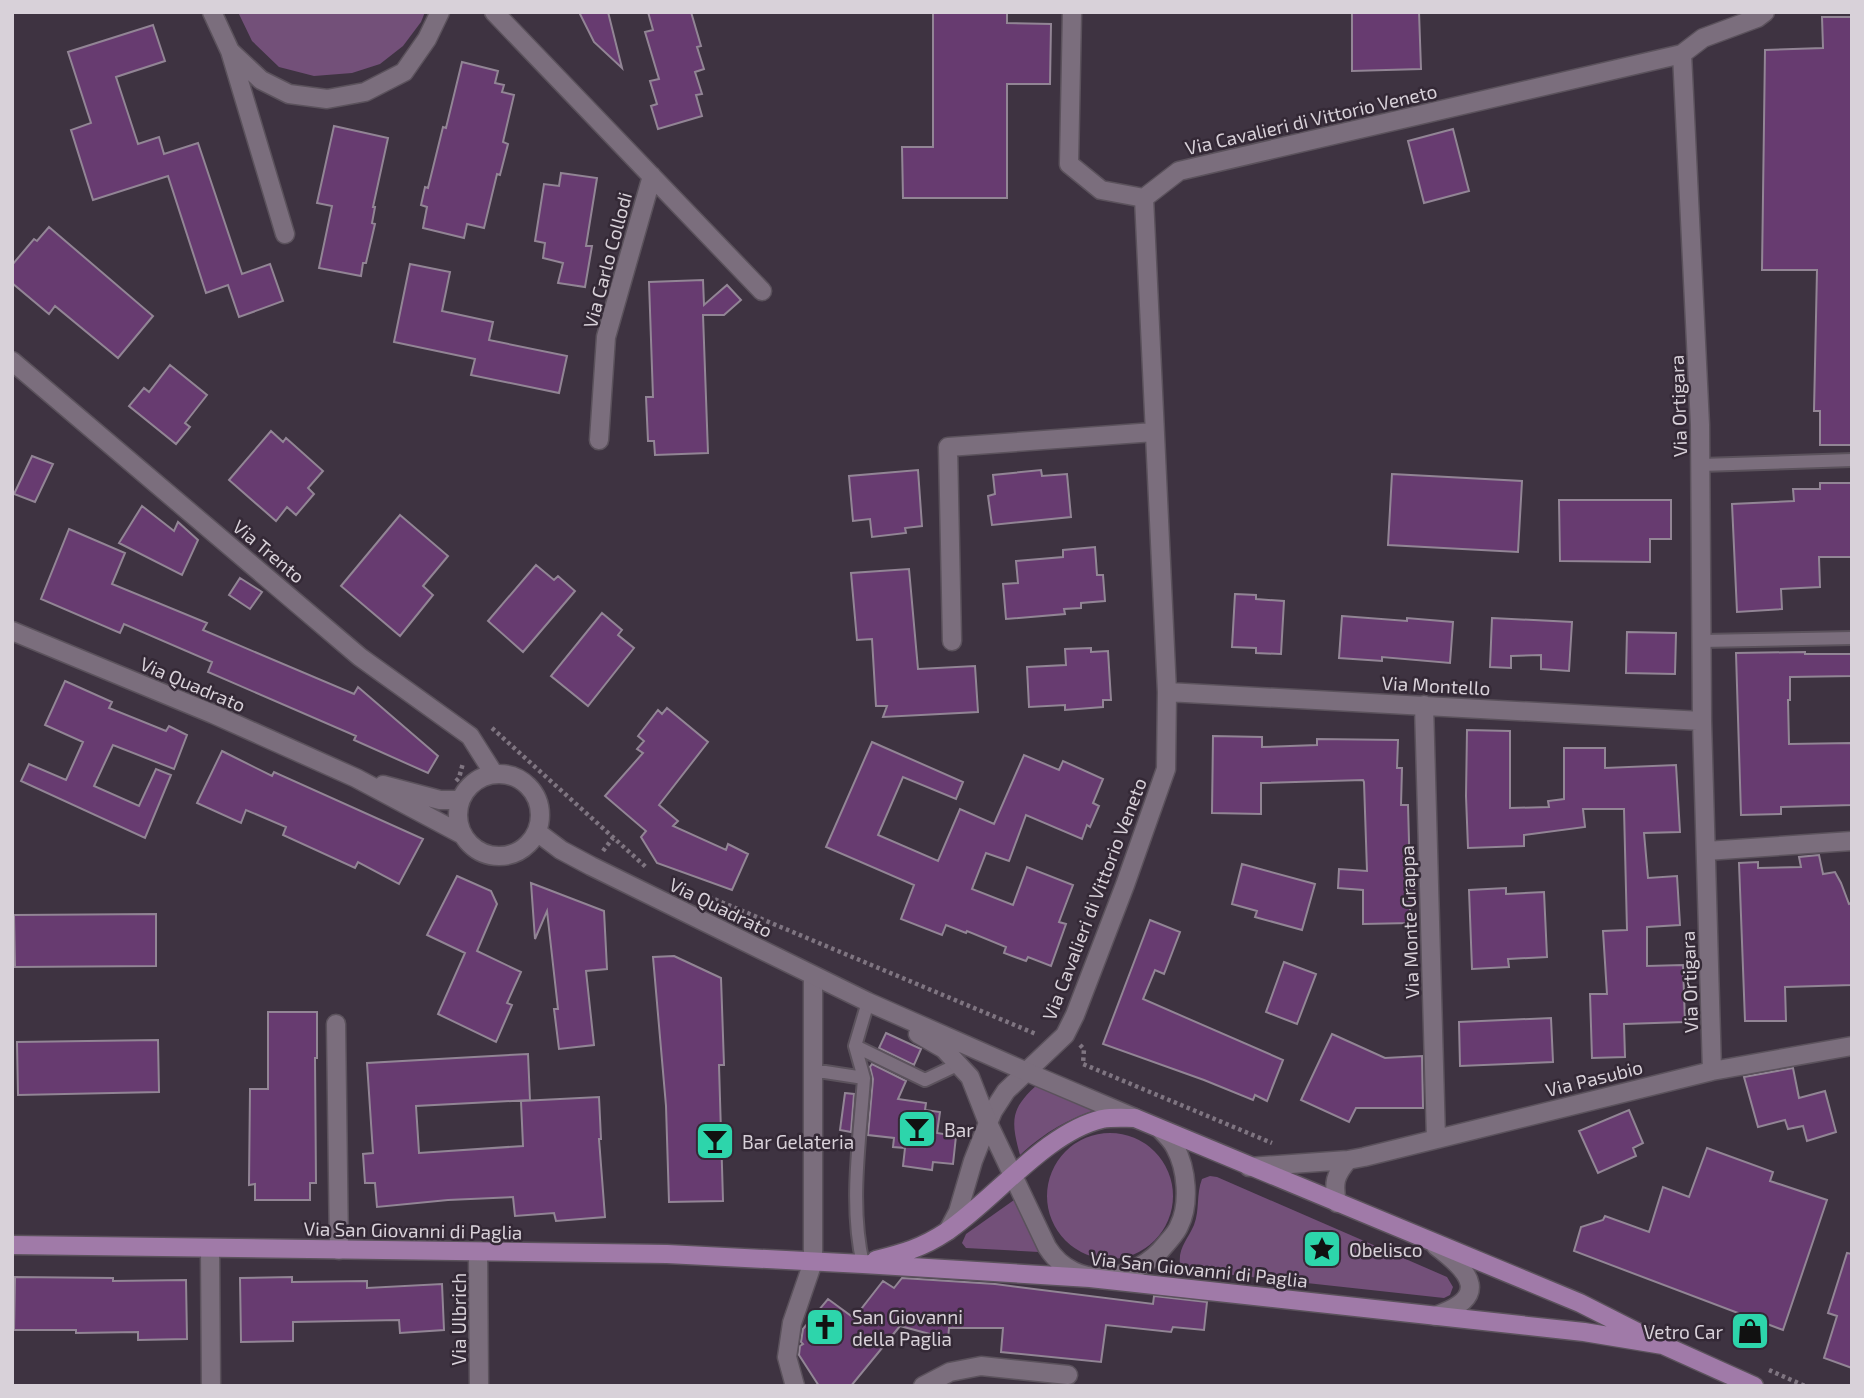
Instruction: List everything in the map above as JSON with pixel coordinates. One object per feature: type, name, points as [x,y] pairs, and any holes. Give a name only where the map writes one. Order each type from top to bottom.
[{"type":"main road","points":[[863,1264],[921,1247],[948,1231],[1048,1147],[1072,1131],[1101,1119],[1135,1118],[1580,1303],[1662,1345],[1754,1386]]},
{"type":"main road","name":"Via San Giovanni di Paglia","points":[[12,1245],[667,1254],[863,1264],[1090,1278],[1584,1332],[1662,1345]]},
{"type":"street","points":[[212,12],[230,51],[285,234]]},
{"type":"street","points":[[230,51],[261,80],[289,94],[327,99],[365,92],[404,72],[427,39],[440,12]]},
{"type":"street","name":"Via Carlo Collodi","points":[[494,12],[762,291]]},
{"type":"street","points":[[1072,12],[1069,164],[1101,190],[1144,198]]},
{"type":"street","points":[[1682,54],[1703,38],[1757,18],[1765,12]]},
{"type":"street","name":"Via Cavalieri di Vittorio Veneto","points":[[948,1231],[958,1212],[973,1161],[993,1111],[1006,1091],[1065,1035],[1075,1015],[1166,769],[1167,692],[1144,198],[1179,171],[1682,54]]},
{"type":"street","name":"Via Ortigara","points":[[1682,54],[1700,425],[1702,721],[1712,1070]]},
{"type":"street","name":"Via Carlo Collodi","points":[[599,440],[606,337],[652,176]]},
{"type":"street","name":"Via Trento","points":[[12,361],[360,657],[470,736],[494,774]]},
{"type":"street","points":[[952,641],[948,447],[1154,432]]},
{"type":"street","name":"Via Quadrato","points":[[12,631],[213,714],[356,778],[463,835],[471,846],[482,853],[507,856],[520,851],[530,843],[537,832],[591,866],[813,976],[1135,1118]]},
{"type":"street","name":"Via Montello","points":[[1167,692],[1702,721]]},
{"type":"street","name":"Via Monte Grappa","points":[[1424,705],[1436,1139]]},
{"type":"street","points":[[463,835],[458,824],[460,800],[474,782],[494,774],[509,775],[522,780],[532,791],[539,803],[537,832]]},
{"type":"street","name":"Via Quadrato","points":[[356,778],[440,800],[460,800]]},
{"type":"street","points":[[1706,851],[1852,841]]},
{"type":"street","points":[[795,1386],[787,1357],[792,1323],[813,1262],[813,976]]},
{"type":"street","points":[[891,1012],[913,1031],[944,1049],[970,1077],[988,1123],[1055,1259],[1068,1270],[1090,1278],[1116,1276],[1151,1259],[1179,1227],[1187,1200],[1183,1172],[1175,1147],[1161,1130]]},
{"type":"street","points":[[336,1024],[339,1251]]},
{"type":"street","name":"Via Pasubio","points":[[1249,1167],[1348,1160],[1712,1070],[1852,1046]]},
{"type":"street","points":[[1337,1203],[1337,1172],[1348,1160]]},
{"type":"street","points":[[1429,1241],[1454,1259],[1471,1281],[1468,1295],[1461,1304],[1435,1316]]},
{"type":"street","points":[[210,1248],[211,1386]]},
{"type":"street","name":"Via Ulbrich","points":[[478,1252],[479,1386]]},
{"type":"street","points":[[923,1386],[950,1372],[981,1366],[1068,1375]]},
{"type":"lane","points":[[1701,465],[1852,460]]},
{"type":"lane","points":[[1702,641],[1852,638]]},
{"type":"lane","points":[[863,1264],[857,1240],[856,1214],[864,1078],[855,1046],[868,1002]]},
{"type":"lane","points":[[855,1046],[925,1080],[959,1064]]},
{"type":"lane","points":[[813,1072],[864,1078]]},
{"type":"path","points":[[440,800],[459,778],[470,736],[485,722],[653,874]]},
{"type":"path","points":[[692,890],[1039,1035],[1047,1028],[1065,1035],[1084,1049],[1083,1064],[1277,1145]]},
{"type":"path","points":[[1768,1370],[1805,1386]]},
{"type":"shaded area","points":[[238,12],[425,12],[403,46],[380,64],[352,73],[314,76],[279,67],[252,41]]},
{"type":"shaded area","points":[[1039,1083],[1100,1108],[1057,1127],[1020,1155],[1015,1132],[1015,1115],[1023,1100]]},
{"type":"shaded area","points":[[1110,1133],[1134,1138],[1154,1152],[1168,1172],[1173,1196],[1168,1220],[1154,1240],[1134,1254],[1110,1259],[1086,1254],[1066,1240],[1052,1220],[1047,1196],[1052,1172],[1066,1152],[1086,1138]]},
{"type":"shaded area","points":[[1210,1176],[1447,1277],[1453,1287],[1450,1295],[1444,1298],[1188,1270],[1180,1264],[1180,1253],[1196,1219],[1202,1179]]},
{"type":"shaded area","points":[[1014,1200],[1039,1252],[966,1248],[962,1243],[966,1234]]},
{"type":"building","points":[[579,12],[608,12],[622,68],[594,42]]},
{"type":"building","points":[[648,12],[691,12],[701,46],[697,47],[704,69],[695,72],[702,94],[696,95],[702,116],[658,129],[651,106],[657,104],[650,81],[659,79],[645,32],[653,30]]},
{"type":"building","points":[[933,12],[1007,12],[1007,23],[1051,24],[1050,84],[1007,84],[1007,198],[903,198],[902,147],[933,147]]},
{"type":"building","points":[[1352,12],[1419,12],[1421,69],[1352,71]]},
{"type":"building","points":[[1822,17],[1852,17],[1852,445],[1820,445],[1820,411],[1814,411],[1817,270],[1762,270],[1765,50],[1823,48]]},
{"type":"building","points":[[153,25],[165,61],[116,77],[138,144],[159,137],[164,154],[198,143],[242,274],[270,264],[283,301],[239,317],[228,285],[206,293],[168,176],[93,200],[71,130],[91,123],[68,52]]},
{"type":"building","points":[[462,62],[498,71],[495,83],[504,85],[502,92],[514,95],[503,142],[508,144],[500,175],[497,174],[484,228],[467,224],[464,238],[423,228],[427,207],[421,205],[425,187],[428,188],[443,127],[446,128]]},
{"type":"building","points":[[334,126],[388,138],[373,207],[372,223],[375,224],[361,276],[319,268],[332,206],[317,203]]},
{"type":"building","points":[[1453,129],[1469,191],[1424,203],[1408,141]]},
{"type":"building","points":[[561,173],[597,178],[586,246],[592,246],[585,287],[558,283],[563,263],[543,258],[545,243],[535,241],[544,184],[559,186]]},
{"type":"building","points":[[49,227],[153,316],[118,358],[55,306],[49,314],[12,283],[12,265],[34,239],[37,241]]},
{"type":"building","points":[[410,264],[450,272],[442,311],[493,322],[489,340],[567,356],[559,393],[471,375],[475,359],[394,342]]},
{"type":"building","points":[[703,280],[704,305],[727,285],[741,300],[724,315],[703,315],[708,453],[655,455],[654,441],[648,441],[646,397],[653,397],[649,282]]},
{"type":"building","points":[[170,365],[207,395],[185,423],[190,427],[176,444],[129,406],[144,388],[149,392]]},
{"type":"building","points":[[271,431],[283,442],[286,438],[323,471],[308,488],[314,494],[296,515],[287,507],[276,521],[229,480]]},
{"type":"building","points":[[32,456],[53,464],[35,502],[14,494]]},
{"type":"building","points":[[918,470],[922,526],[905,528],[906,533],[872,537],[870,519],[853,521],[849,476]]},
{"type":"building","points":[[1041,470],[1042,476],[1067,474],[1071,517],[992,525],[988,496],[995,494],[993,475]]},
{"type":"building","points":[[1392,474],[1522,481],[1518,552],[1388,545]]},
{"type":"building","points":[[1820,483],[1852,483],[1852,557],[1819,557],[1820,587],[1781,589],[1782,609],[1737,612],[1732,504],[1794,501],[1793,489],[1820,489]]},
{"type":"building","points":[[1559,500],[1671,500],[1671,539],[1650,539],[1650,562],[1560,561]]},
{"type":"building","points":[[142,506],[174,531],[178,522],[198,540],[182,575],[119,543]]},
{"type":"building","points":[[400,515],[448,556],[423,586],[433,595],[400,636],[341,586]]},
{"type":"building","points":[[69,529],[125,553],[112,584],[207,623],[203,630],[354,694],[358,687],[438,756],[428,773],[354,740],[356,736],[208,672],[212,662],[124,624],[120,633],[41,599]]},
{"type":"building","points":[[1095,547],[1097,575],[1103,575],[1105,601],[1081,603],[1081,608],[1064,609],[1065,614],[1006,619],[1003,584],[1018,583],[1016,561],[1063,557],[1063,550]]},
{"type":"building","points":[[536,565],[554,580],[558,576],[575,591],[523,652],[488,621]]},
{"type":"building","points":[[909,569],[918,669],[975,666],[978,712],[883,717],[887,706],[876,706],[872,639],[857,640],[851,573]]},
{"type":"building","points":[[240,578],[262,592],[250,609],[229,595]]},
{"type":"building","points":[[1235,594],[1284,601],[1281,654],[1256,653],[1256,648],[1232,647]]},
{"type":"building","points":[[602,613],[622,630],[618,635],[634,648],[588,706],[551,676]]},
{"type":"building","points":[[1342,616],[1453,622],[1450,663],[1382,657],[1382,661],[1339,658]]},
{"type":"building","points":[[1492,618],[1572,622],[1569,671],[1541,669],[1541,655],[1511,656],[1511,668],[1490,667]]},
{"type":"building","points":[[1627,632],[1676,633],[1675,674],[1626,673]]},
{"type":"building","points":[[1091,648],[1091,652],[1108,651],[1111,700],[1103,700],[1103,707],[1065,710],[1065,705],[1029,707],[1027,667],[1066,665],[1065,649]]},
{"type":"building","points":[[1736,653],[1852,654],[1852,676],[1790,677],[1788,700],[1789,744],[1852,743],[1852,805],[1781,807],[1781,814],[1741,815]]},
{"type":"building","points":[[65,681],[112,702],[109,708],[166,731],[169,726],[187,735],[174,769],[113,745],[94,786],[139,806],[156,769],[171,775],[145,838],[21,781],[29,764],[66,780],[83,742],[45,725]]},
{"type":"building","points":[[667,708],[708,742],[659,805],[678,821],[673,826],[726,850],[728,844],[748,854],[732,890],[657,863],[641,837],[646,831],[605,796],[643,753],[637,749],[644,741],[638,736],[658,710],[662,714]]},
{"type":"building","points":[[1467,730],[1510,731],[1510,808],[1549,807],[1548,801],[1564,799],[1564,748],[1605,748],[1605,768],[1676,765],[1680,832],[1644,833],[1648,878],[1677,876],[1680,925],[1647,927],[1647,966],[1683,965],[1685,1022],[1624,1024],[1625,1057],[1592,1058],[1590,994],[1607,994],[1603,931],[1627,930],[1624,809],[1583,809],[1585,827],[1524,835],[1524,846],[1468,848]]},
{"type":"building","points":[[1213,736],[1262,737],[1262,747],[1317,745],[1317,739],[1398,740],[1397,768],[1402,768],[1401,805],[1408,805],[1410,878],[1414,878],[1414,907],[1410,907],[1410,923],[1363,924],[1363,890],[1338,888],[1339,869],[1367,871],[1363,780],[1261,783],[1261,814],[1212,813]]},
{"type":"building","points":[[872,742],[963,782],[956,799],[903,777],[878,835],[938,861],[960,809],[994,824],[1024,755],[1059,770],[1063,761],[1103,779],[1093,803],[1099,806],[1082,839],[1026,815],[1009,861],[986,853],[972,889],[1013,905],[1027,867],[1073,885],[1059,922],[1066,924],[1051,966],[1028,957],[1026,961],[1004,953],[1006,947],[967,931],[966,933],[946,925],[942,935],[901,919],[914,885],[826,847]]},
{"type":"building","points":[[222,751],[272,776],[274,772],[423,839],[399,884],[358,862],[355,868],[283,835],[286,827],[246,810],[241,823],[197,803]]},
{"type":"building","points":[[1819,855],[1823,874],[1835,872],[1849,904],[1852,903],[1852,985],[1785,987],[1786,1021],[1745,1021],[1739,863],[1758,862],[1758,868],[1801,867],[1799,857]]},
{"type":"building","points":[[1242,864],[1315,884],[1302,930],[1255,917],[1257,911],[1232,904]]},
{"type":"building","points":[[457,876],[491,891],[497,904],[477,951],[521,972],[507,1003],[512,1005],[496,1042],[438,1014],[465,953],[427,935]]},
{"type":"building","points":[[531,883],[604,911],[607,969],[586,971],[594,1045],[559,1049],[554,1009],[558,1009],[547,911],[535,939]]},
{"type":"building","points":[[1506,888],[1506,894],[1544,892],[1547,957],[1508,959],[1509,967],[1472,969],[1469,890]]},
{"type":"building","points":[[156,914],[156,966],[15,967],[14,915]]},
{"type":"building","points":[[1150,920],[1180,932],[1164,974],[1155,970],[1143,999],[1283,1060],[1267,1101],[1255,1095],[1253,1100],[1103,1044]]},
{"type":"building","points":[[674,956],[721,978],[724,1065],[719,1065],[723,1201],[669,1202],[666,1106],[653,957]]},
{"type":"building","points":[[1284,962],[1316,974],[1297,1024],[1266,1012]]},
{"type":"building","points":[[268,1012],[317,1012],[316,1183],[310,1183],[310,1200],[255,1200],[255,1184],[249,1185],[250,1089],[268,1089]]},
{"type":"building","points":[[1551,1018],[1553,1062],[1460,1066],[1459,1022]]},
{"type":"building","points":[[886,1033],[921,1049],[914,1065],[879,1048]]},
{"type":"building","points":[[1332,1034],[1385,1058],[1422,1056],[1423,1108],[1356,1108],[1349,1122],[1301,1100]]},
{"type":"building","points":[[158,1040],[159,1092],[18,1095],[17,1042]]},
{"type":"building","points":[[528,1054],[530,1100],[416,1106],[419,1153],[523,1146],[521,1101],[599,1097],[605,1217],[556,1221],[554,1213],[515,1216],[513,1197],[377,1207],[375,1183],[365,1183],[363,1154],[373,1153],[367,1063]]},
{"type":"building","points":[[872,1064],[906,1081],[898,1099],[926,1103],[925,1110],[940,1112],[937,1133],[956,1136],[953,1164],[933,1162],[932,1170],[903,1166],[905,1148],[893,1147],[894,1138],[868,1135]]},
{"type":"building","points":[[1793,1068],[1799,1098],[1825,1091],[1836,1132],[1807,1141],[1803,1126],[1788,1129],[1785,1120],[1758,1127],[1744,1077]]},
{"type":"building","points":[[845,1093],[854,1094],[851,1132],[840,1130]]},
{"type":"building","points":[[1629,1110],[1643,1143],[1633,1148],[1636,1156],[1598,1173],[1579,1131]]},
{"type":"building","points":[[1707,1148],[1773,1172],[1770,1181],[1827,1200],[1783,1330],[1574,1251],[1581,1227],[1603,1220],[1605,1216],[1649,1232],[1663,1187],[1689,1197]]},
{"type":"building","points":[[1847,1253],[1852,1254],[1852,1368],[1824,1358],[1837,1316],[1828,1313]]},
{"type":"building","points":[[15,1277],[113,1278],[113,1281],[186,1280],[187,1339],[138,1340],[138,1332],[14,1330]]},
{"type":"building","points":[[292,1277],[292,1282],[367,1281],[367,1288],[442,1284],[444,1330],[400,1333],[399,1320],[293,1322],[293,1341],[241,1342],[240,1278]]},
{"type":"building","points":[[902,1278],[995,1284],[1153,1304],[1154,1296],[1207,1302],[1204,1330],[1173,1327],[1171,1332],[1106,1325],[1101,1362],[1001,1352],[1003,1328],[949,1328],[948,1339],[900,1326],[851,1386],[819,1386],[799,1355],[800,1346],[803,1344],[803,1329],[828,1299],[854,1318],[883,1281],[894,1288]]},
{"type":"place","name":"Bar","points":[[917,1129]]},
{"type":"place","name":"Bar Gelateria","points":[[715,1141]]},
{"type":"place","name":"Obelisco","points":[[1322,1249]]},
{"type":"place","name":"San Giovanni della Paglia","points":[[825,1327]]},
{"type":"place","name":"Vetro Car","points":[[1750,1331]]}]
